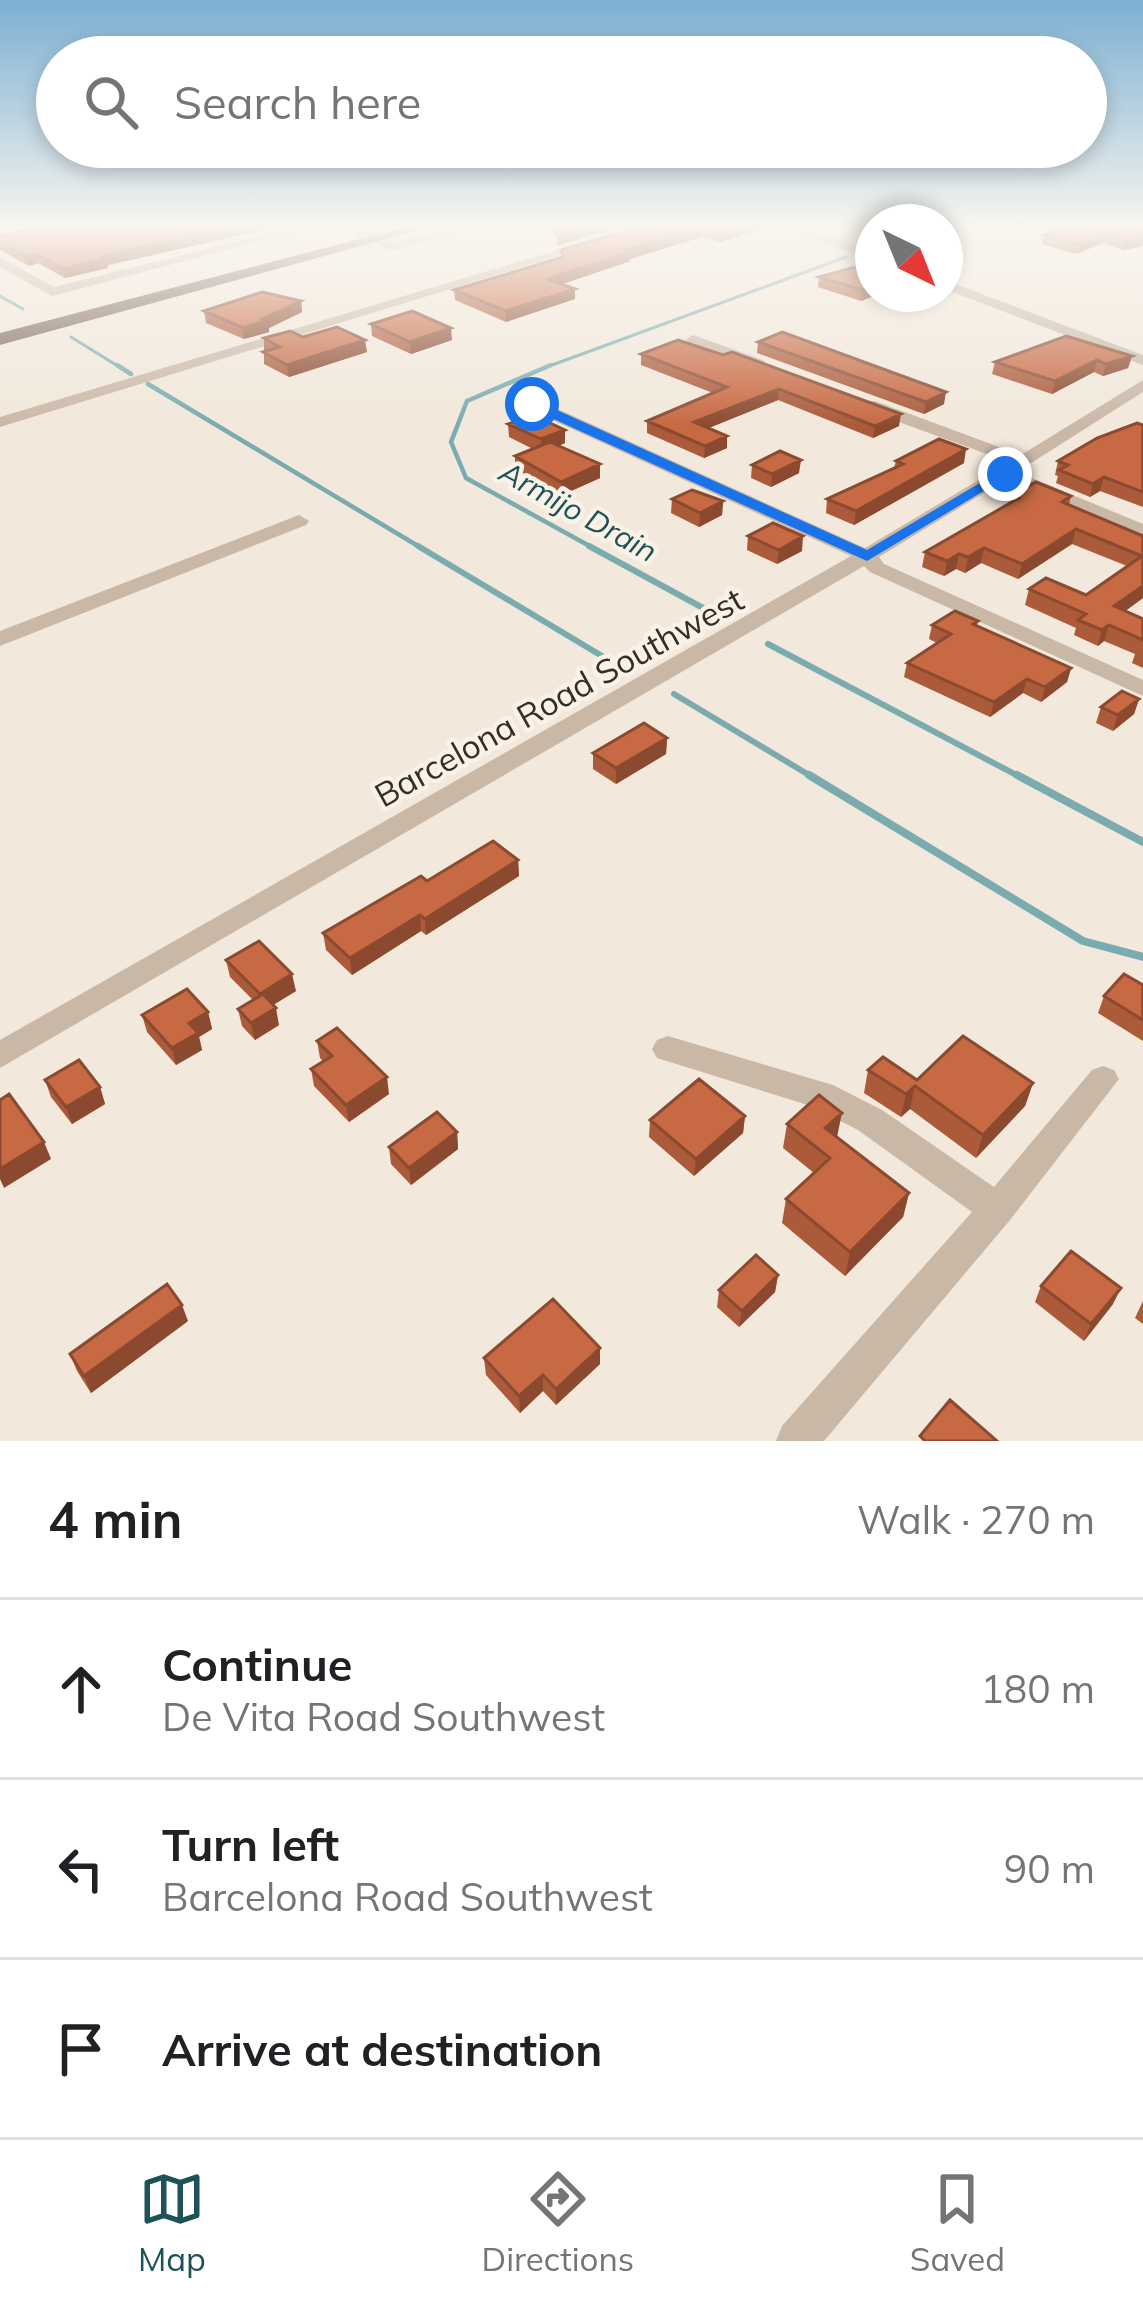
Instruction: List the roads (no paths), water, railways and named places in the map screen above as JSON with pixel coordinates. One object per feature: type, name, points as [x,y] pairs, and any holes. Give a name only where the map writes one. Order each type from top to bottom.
[{"type":"main road","points":[[0,326],[145,292]]},
{"type":"main road","points":[[0,339],[47,318]]},
{"type":"street","points":[[24,292],[47,318]]},
{"type":"street","points":[[0,422],[430,292]]},
{"type":"street","points":[[966,292],[1143,360]]},
{"type":"street","points":[[693,339],[782,372]]},
{"type":"street","name":"Barcelona Road Southwest","points":[[0,1055],[867,556],[1143,385]]},
{"type":"street","points":[[848,397],[1015,468],[1143,531]]},
{"type":"street","points":[[532,404],[1143,688]]},
{"type":"street","points":[[0,639],[299,521]]},
{"type":"street","points":[[668,1048],[821,1095],[870,1120],[998,1210]]},
{"type":"street","points":[[797,1441],[998,1210],[1103,1079]]},
{"type":"waterway","name":"Armijo Drain","points":[[544,368],[750,292]]},
{"type":"waterway","points":[[0,296],[23,309]]},
{"type":"waterway","points":[[71,337],[121,368]]},
{"type":"waterway","points":[[117,365],[131,374]]},
{"type":"waterway","name":"Armijo Drain","points":[[544,368],[551,365]]},
{"type":"waterway","name":"Armijo Drain","points":[[544,368],[467,401],[451,442],[466,478],[595,549]]},
{"type":"waterway","points":[[148,384],[418,546]]},
{"type":"waterway","points":[[418,546],[622,668]]},
{"type":"waterway","points":[[418,546],[423,549]]},
{"type":"waterway","name":"Armijo Drain","points":[[589,546],[716,615]]},
{"type":"waterway","name":"Armijo Drain","points":[[768,644],[1022,778]]},
{"type":"waterway","points":[[674,694],[809,775]]},
{"type":"waterway","points":[[809,775],[814,778]]},
{"type":"waterway","points":[[809,775],[1083,941],[1143,957]]},
{"type":"waterway","name":"Armijo Drain","points":[[1017,775],[1143,842]]}]
